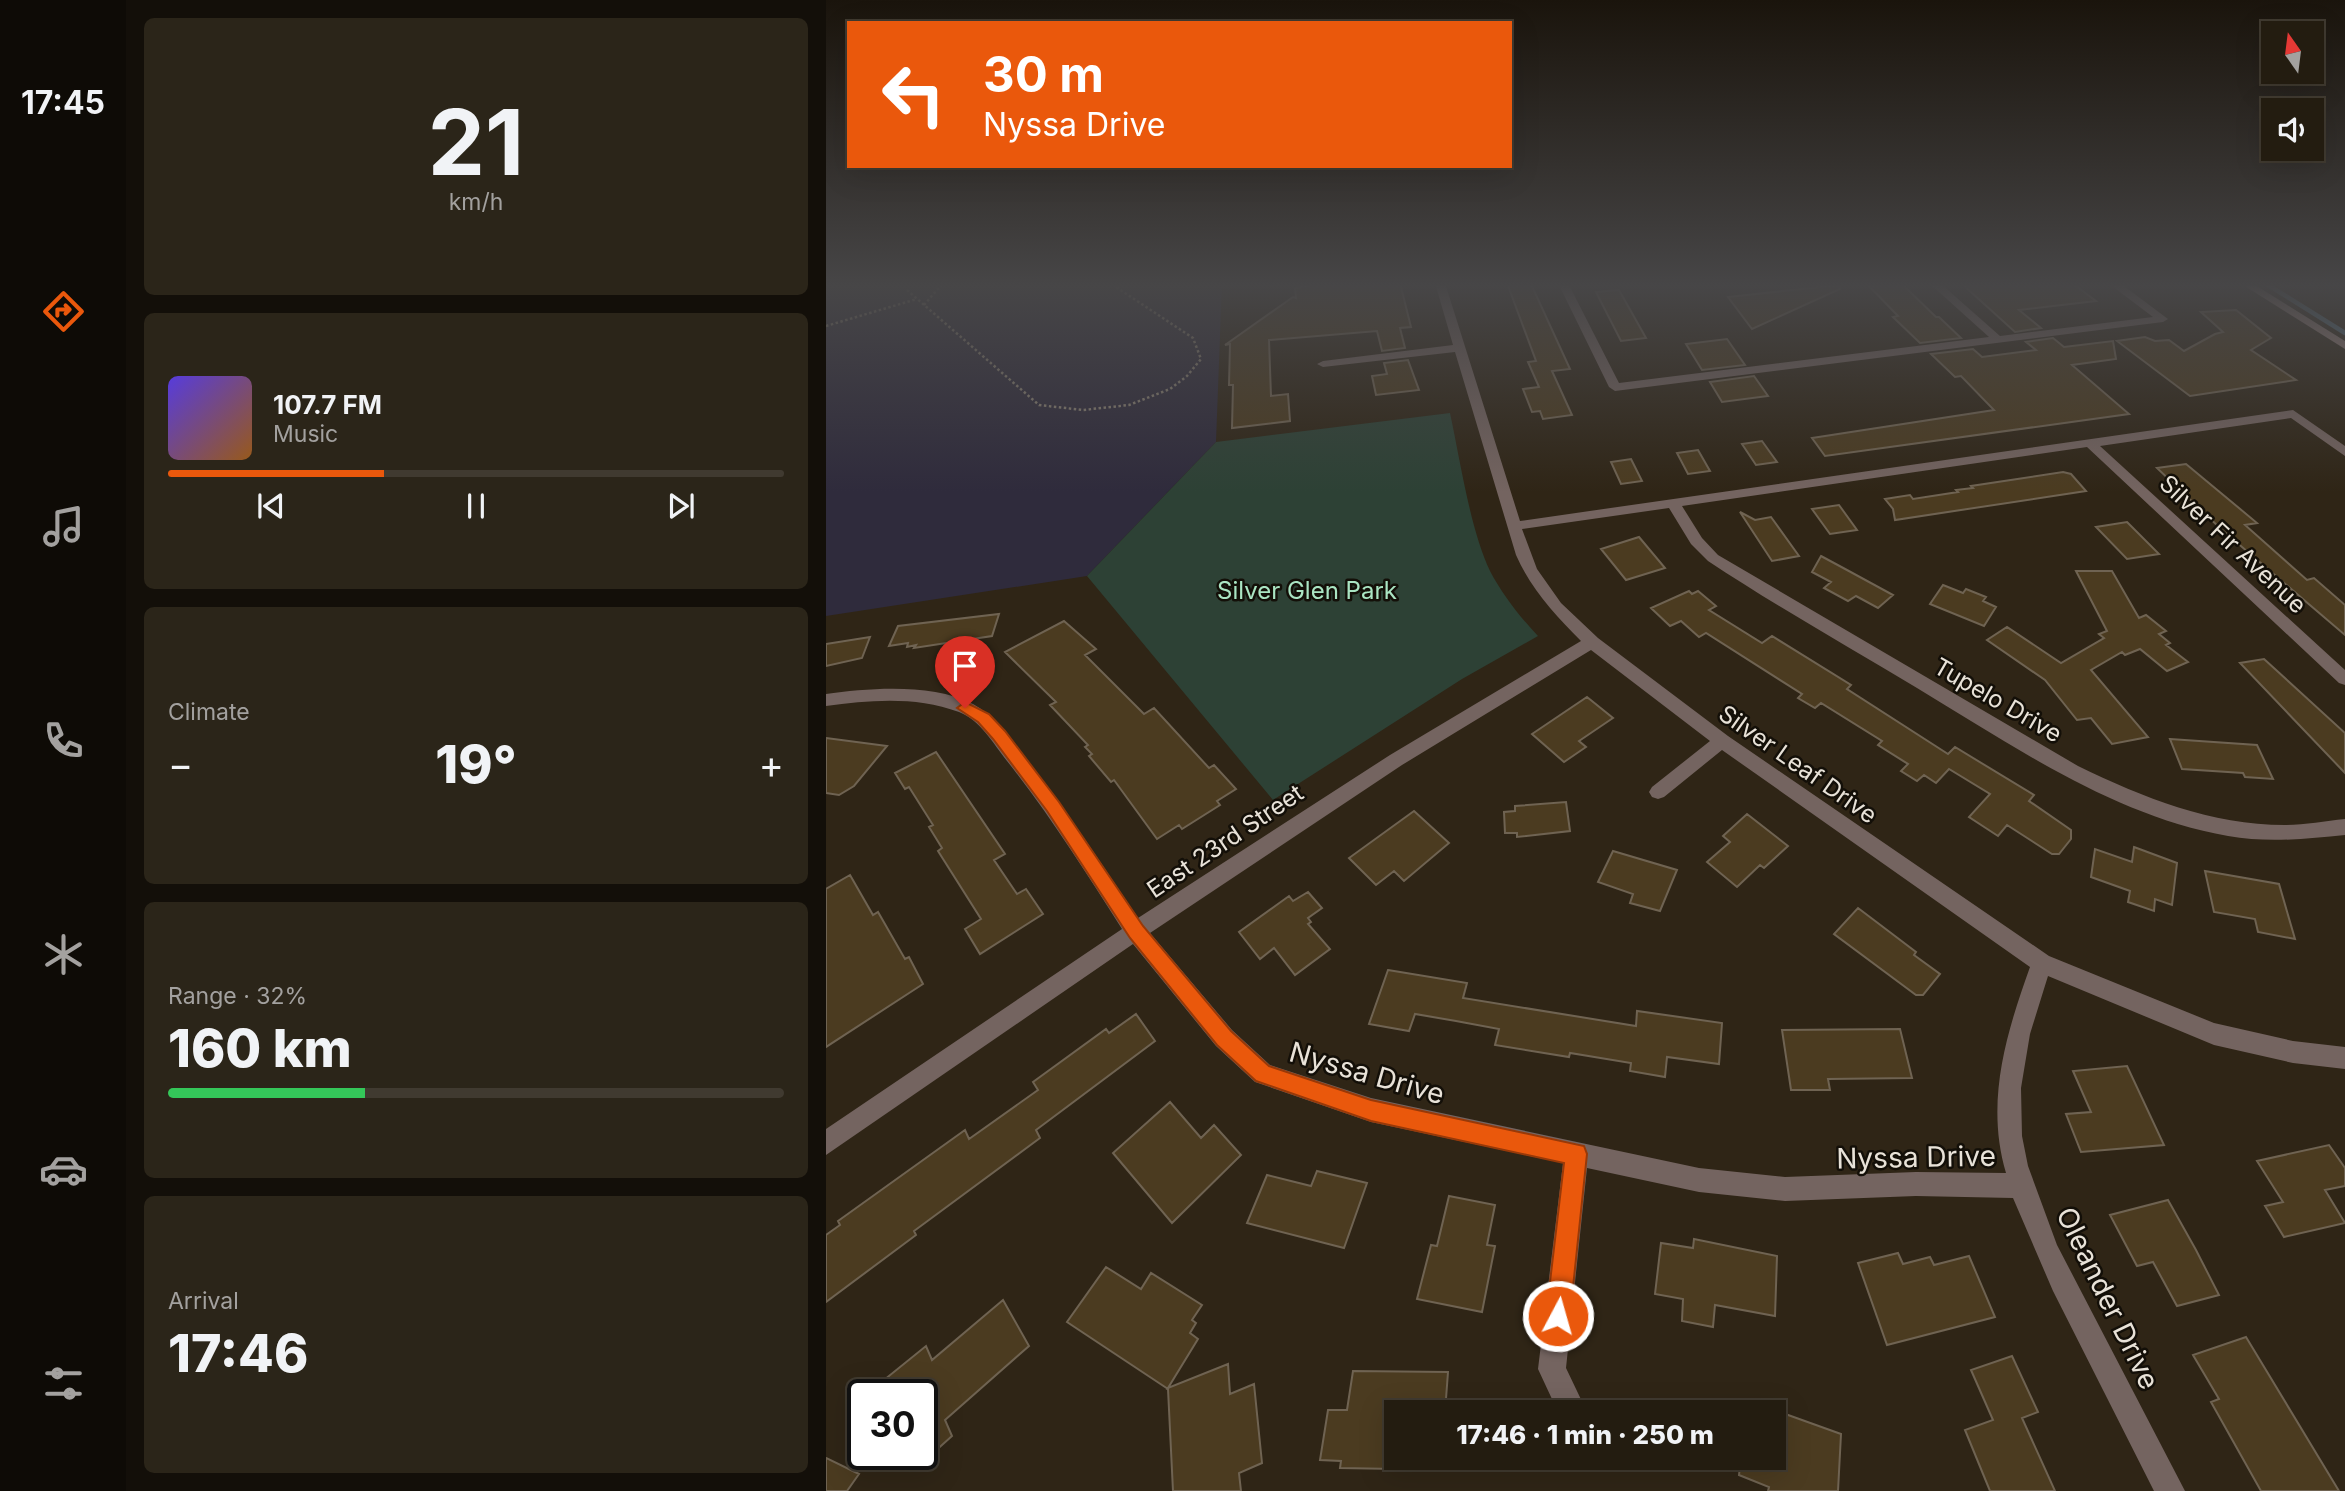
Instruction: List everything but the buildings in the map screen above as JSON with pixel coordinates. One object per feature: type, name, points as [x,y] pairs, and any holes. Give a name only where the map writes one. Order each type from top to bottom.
[{"type":"street","points":[[1322,364],[1420,353]]},
{"type":"street","name":"Silver Leaf Drive","points":[[1460,353],[1530,570],[1556,607],[1591,642],[1722,741],[2042,963],[2214,1034],[2293,1052],[2345,1058]]},
{"type":"street","points":[[1598,353],[1615,387],[1895,353]]},
{"type":"street","points":[[1514,526],[2293,414],[2345,452]]},
{"type":"street","name":"Silver Fir Avenue","points":[[2090,443],[2345,679]]},
{"type":"street","name":"Tupelo Drive","points":[[1674,504],[1696,541],[1732,570],[2096,785],[2177,817],[2219,828],[2256,832],[2314,832],[2345,827]]},
{"type":"street","name":"East 23rd Street","points":[[826,1143],[1422,742],[1591,642]]},
{"type":"street","name":"Nyssa Drive","points":[[826,700],[869,694],[921,696],[965,708],[984,718],[1053,806],[1136,932],[1224,1038],[1263,1074],[1371,1110],[1699,1180],[1785,1189],[1916,1184],[2023,1186]]},
{"type":"street","points":[[1658,792],[1722,741]]},
{"type":"street","name":"Oleander Drive","points":[[2042,963],[2021,1021],[2012,1059],[2008,1108],[2010,1142],[2039,1238],[2170,1491]]},
{"type":"street","points":[[1567,1400],[1552,1369],[1576,1154]]},
{"type":"path","points":[[979,353],[1039,405],[1063,410],[1094,411],[1150,398],[1173,388],[1191,375],[1201,359],[1199,353]]},
{"type":"shaded area","points":[[826,353],[1219,353],[1216,442],[1087,576],[826,616]]},
{"type":"green space","name":"Silver Glen Park","points":[[1450,413],[1471,515],[1483,554],[1506,597],[1538,636],[1462,679],[1273,800],[1087,576],[1216,442]]},
{"type":"route","points":[[965,708],[984,718],[999,735],[1053,806],[1136,932],[1224,1038],[1263,1074],[1316,1094],[1371,1110],[1576,1154],[1558,1316]]}]
